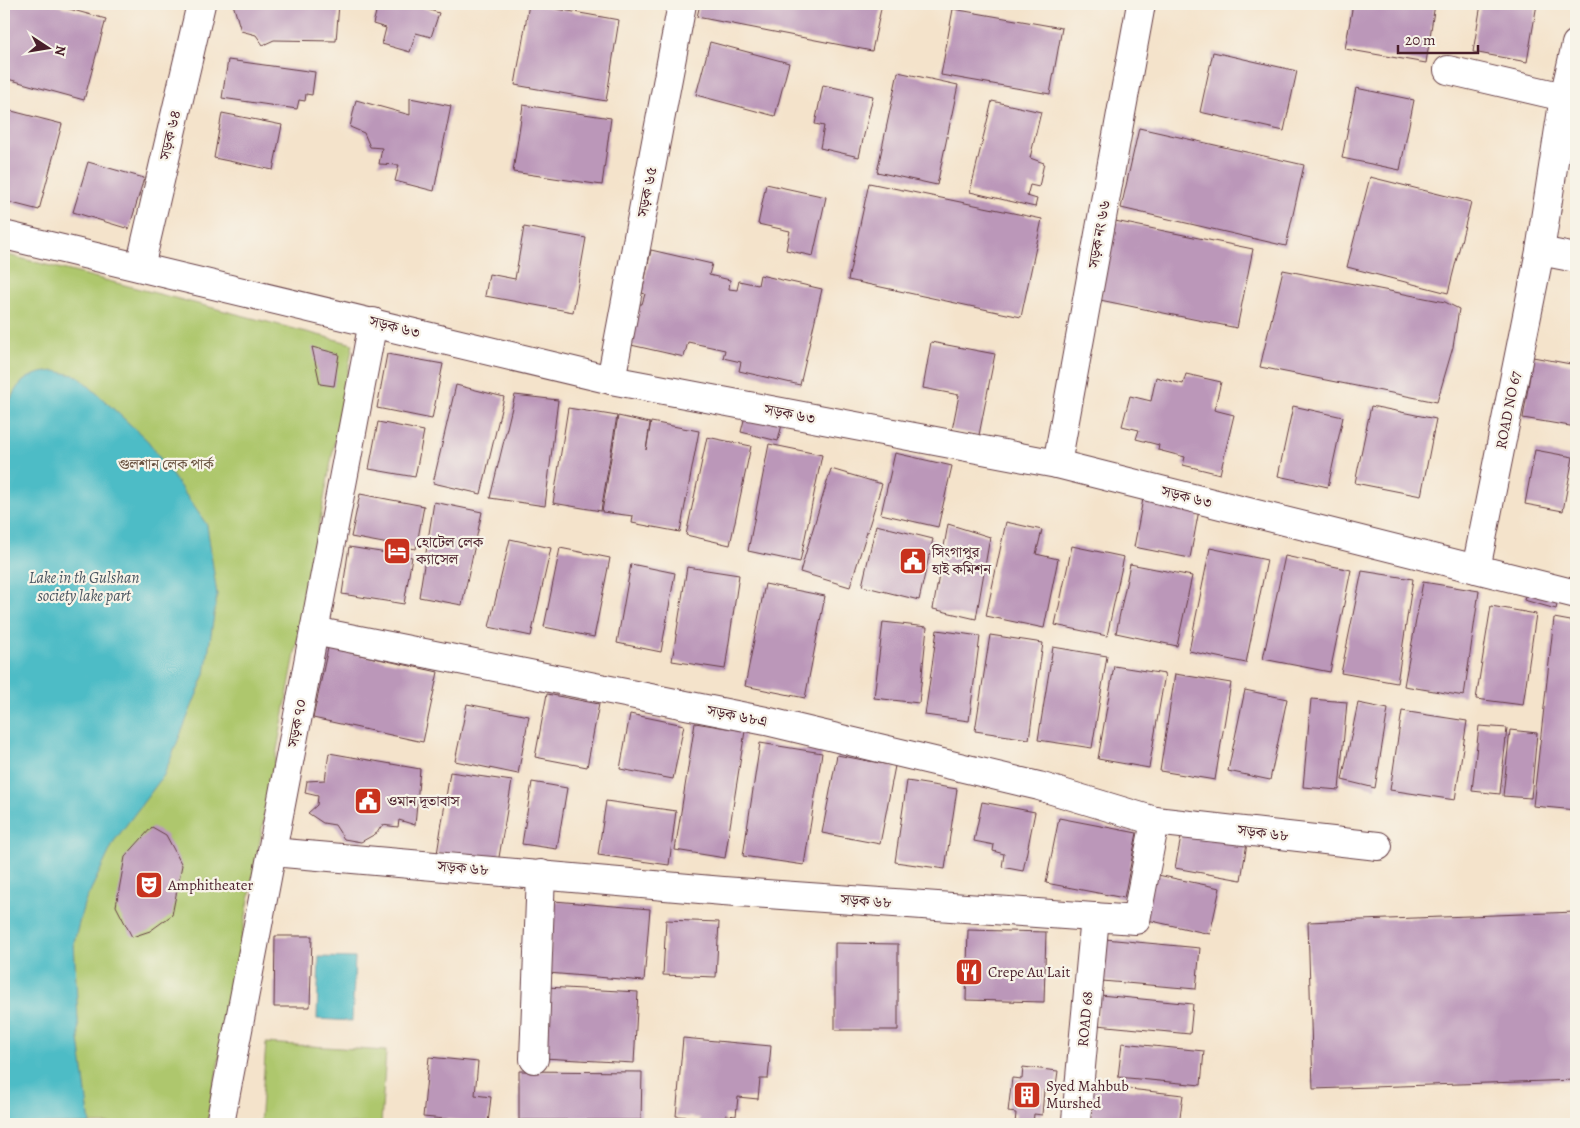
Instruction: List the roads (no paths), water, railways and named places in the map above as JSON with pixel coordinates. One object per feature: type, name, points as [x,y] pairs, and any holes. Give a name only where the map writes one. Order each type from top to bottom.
[{"type":"street","name":"সড়ক ৬৪","points":[[140,266],[201,4]]},
{"type":"street","name":"সড়ক ৬৫","points":[[611,380],[682,4]]},
{"type":"street","name":"সড়ক নং ৬৬","points":[[1057,464],[1141,4]]},
{"type":"street","name":"ROAD NO 67","points":[[1476,569],[1540,251],[1564,97],[1576,44]]},
{"type":"street","points":[[1448,70],[1564,97]]},
{"type":"street","name":"সড়ক ৬৩","points":[[4,235],[611,380],[1057,464],[1576,594]]},
{"type":"street","points":[[1540,251],[1576,258]]},
{"type":"street","name":"সড়ক ৭০","points":[[220,1124],[373,322]]},
{"type":"street","name":"সড়ক ৬৮এ","points":[[314,632],[766,721],[1039,786],[1155,821]]},
{"type":"street","name":"সড়ক ৬৮","points":[[272,852],[723,891],[1136,920],[1155,821],[1378,846]]},
{"type":"street","points":[[534,1059],[541,874]]},
{"type":"street","name":"ROAD 68","points":[[1076,1120],[1095,917]]},
{"type":"water","name":"Lake in th Gulshan society lake part","points":[[55,371],[78,376],[148,441],[207,525],[217,595],[205,674],[164,775],[115,840],[84,904],[74,942],[79,1039],[90,1124],[4,1124],[4,415],[12,396],[21,383],[34,375]]},
{"type":"water","points":[[319,957],[355,958],[352,1021],[317,1019]]},
{"type":"place","name":"হোটেল লেক ক্যাসেল","points":[[397,551]]},
{"type":"place","name":"সিংগাপুর হাই কমিশন","points":[[913,561]]},
{"type":"place","name":"ওমান দূতাবাস","points":[[368,801]]},
{"type":"place","name":"Amphitheater","points":[[149,885]]},
{"type":"place","name":"Crepe Au Lait","points":[[969,972]]},
{"type":"place","name":"Syed Mahbub Murshed","points":[[1027,1095]]},
{"type":"park label","name":"গুলশান লেক পার্ক","points":[[166,464]]}]
